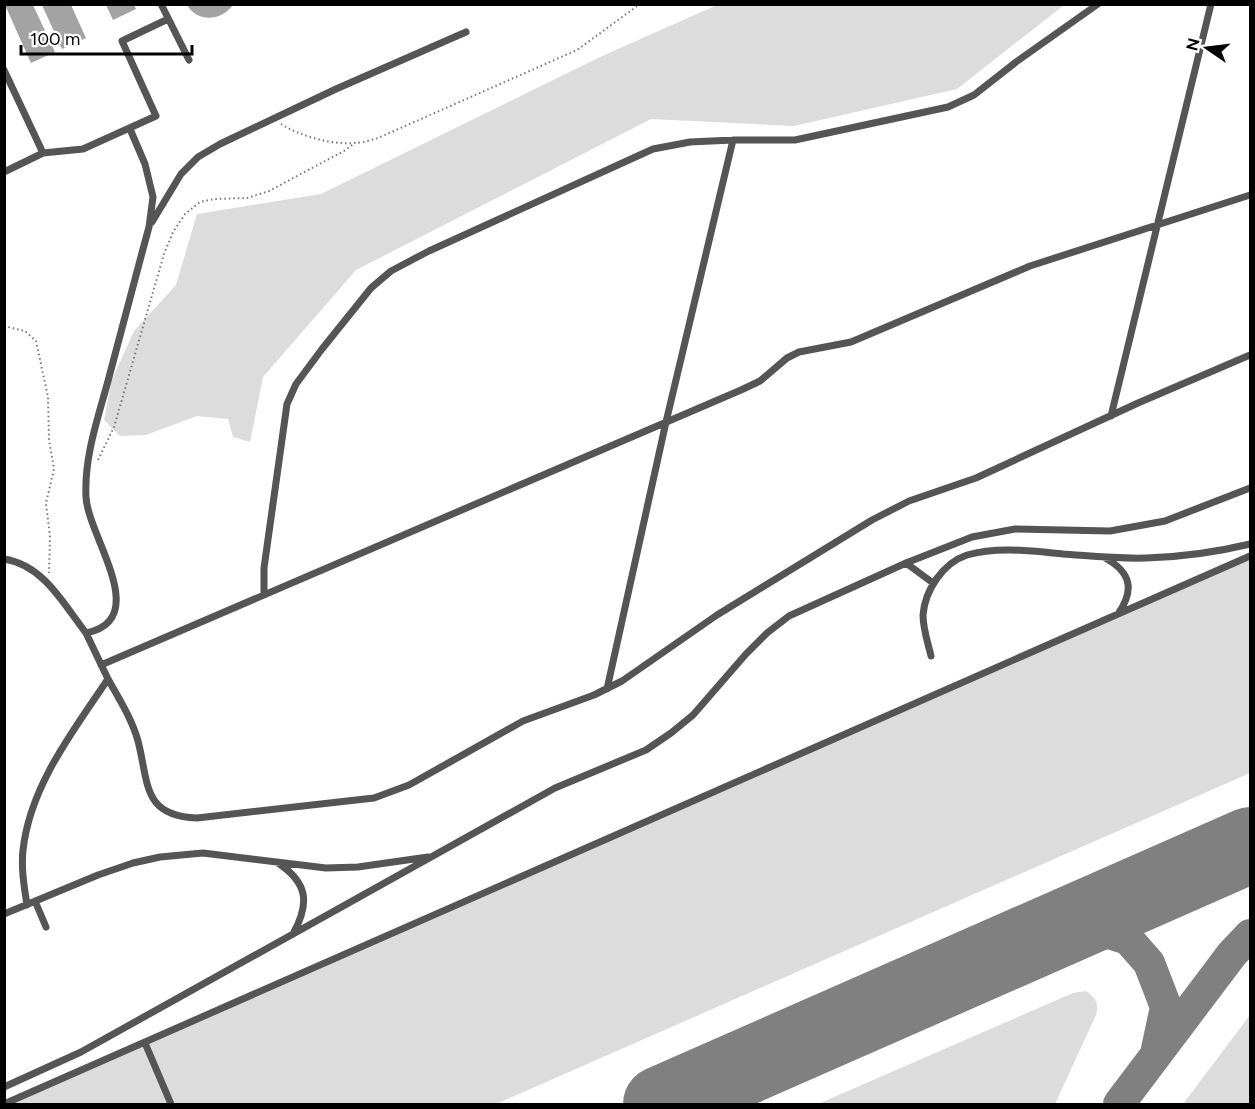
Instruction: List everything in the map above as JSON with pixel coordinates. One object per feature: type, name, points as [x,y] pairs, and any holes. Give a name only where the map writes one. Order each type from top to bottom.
[{"type":"lane","points":[[161,4],[189,60]]},
{"type":"lane","points":[[264,595],[264,568],[287,404],[296,384],[380,278],[405,263],[645,151],[674,144],[733,140],[795,140],[948,107],[974,95],[1098,4]]},
{"type":"lane","points":[[1110,416],[1211,4]]},
{"type":"lane","points":[[4,172],[44,153],[83,149],[156,116],[122,41],[168,19]]},
{"type":"lane","points":[[149,227],[181,174],[198,157],[220,144],[336,89],[466,32]]},
{"type":"lane","points":[[4,70],[44,153]]},
{"type":"lane","points":[[86,633],[99,631],[106,626],[116,612],[118,601],[114,583],[90,518],[86,497],[88,456],[149,227],[153,197],[145,164],[130,129]]},
{"type":"lane","points":[[607,689],[666,422],[733,140]]},
{"type":"lane","points":[[101,665],[760,381],[787,358],[799,352],[851,342],[1030,266],[1251,195]]},
{"type":"lane","points":[[4,559],[28,568],[46,581],[86,633],[131,721],[138,742],[146,783],[153,801],[174,815],[197,818],[374,798],[409,785],[523,721],[594,695],[622,681],[717,615],[872,520],[909,501],[976,478],[1023,458],[1110,416],[1251,355]]},
{"type":"lane","points":[[4,1087],[81,1052],[555,788],[646,750],[693,715],[746,654],[767,633],[789,616],[906,563],[972,537],[1015,529],[1110,531],[1166,521],[1251,488]]},
{"type":"lane","points":[[932,656],[923,615],[933,583],[949,566],[965,556],[987,551],[1024,550],[1103,557],[1146,558],[1224,550],[1251,544]]},
{"type":"lane","points":[[4,1104],[1251,556]]},
{"type":"lane","points":[[1103,557],[1123,571],[1128,584],[1128,601],[1118,614]]},
{"type":"lane","points":[[906,563],[933,583]]},
{"type":"lane","points":[[27,905],[23,881],[23,848],[35,804],[55,758],[108,679]]},
{"type":"lane","points":[[4,914],[133,862],[160,857],[203,853],[326,868],[358,867],[432,856]]},
{"type":"lane","points":[[275,861],[292,872],[300,881],[303,892],[301,919],[293,934]]},
{"type":"lane","points":[[35,901],[46,927]]},
{"type":"lane","points":[[145,1043],[171,1104]]},
{"type":"path","points":[[274,120],[308,136],[355,143],[378,138],[577,50],[640,4]]},
{"type":"path","points":[[87,479],[114,427],[164,254],[184,214],[200,202],[214,199],[247,198],[269,191],[355,143]]},
{"type":"path","points":[[4,327],[25,331],[36,341],[48,397],[49,440],[54,469],[46,503],[51,561],[46,581]]},
{"type":"shaded area","points":[[5,5],[33,5],[55,52],[31,63]]},
{"type":"shaded area","points":[[42,5],[71,5],[86,38],[62,49]]},
{"type":"shaded area","points":[[106,5],[134,5],[136,9],[113,20]]},
{"type":"shaded area","points":[[187,5],[233,5],[222,14],[210,18],[197,15]]},
{"type":"shaded area","points":[[717,5],[1064,5],[957,89],[794,126],[651,119],[356,270],[263,377],[250,442],[233,437],[228,419],[197,416],[146,435],[120,436],[104,420],[111,382],[134,331],[176,285],[197,214],[321,194],[600,57]]},
{"type":"shaded area","points":[[1250,556],[1250,773],[496,1104],[5,1104]]},
{"type":"shaded area","points":[[1086,991],[1096,1001],[1096,1015],[1055,1104],[818,1104],[1073,993]]},
{"type":"shaded area","points":[[1250,1015],[1250,1104],[1183,1104]]},
{"type":"taxiway","points":[[1064,927],[1092,928],[1128,939],[1149,963],[1166,1007],[1157,1049]]},
{"type":"taxiway","points":[[1119,1104],[1232,954],[1250,935]]},
{"type":"runway","points":[[661,1104],[1250,845]]}]
